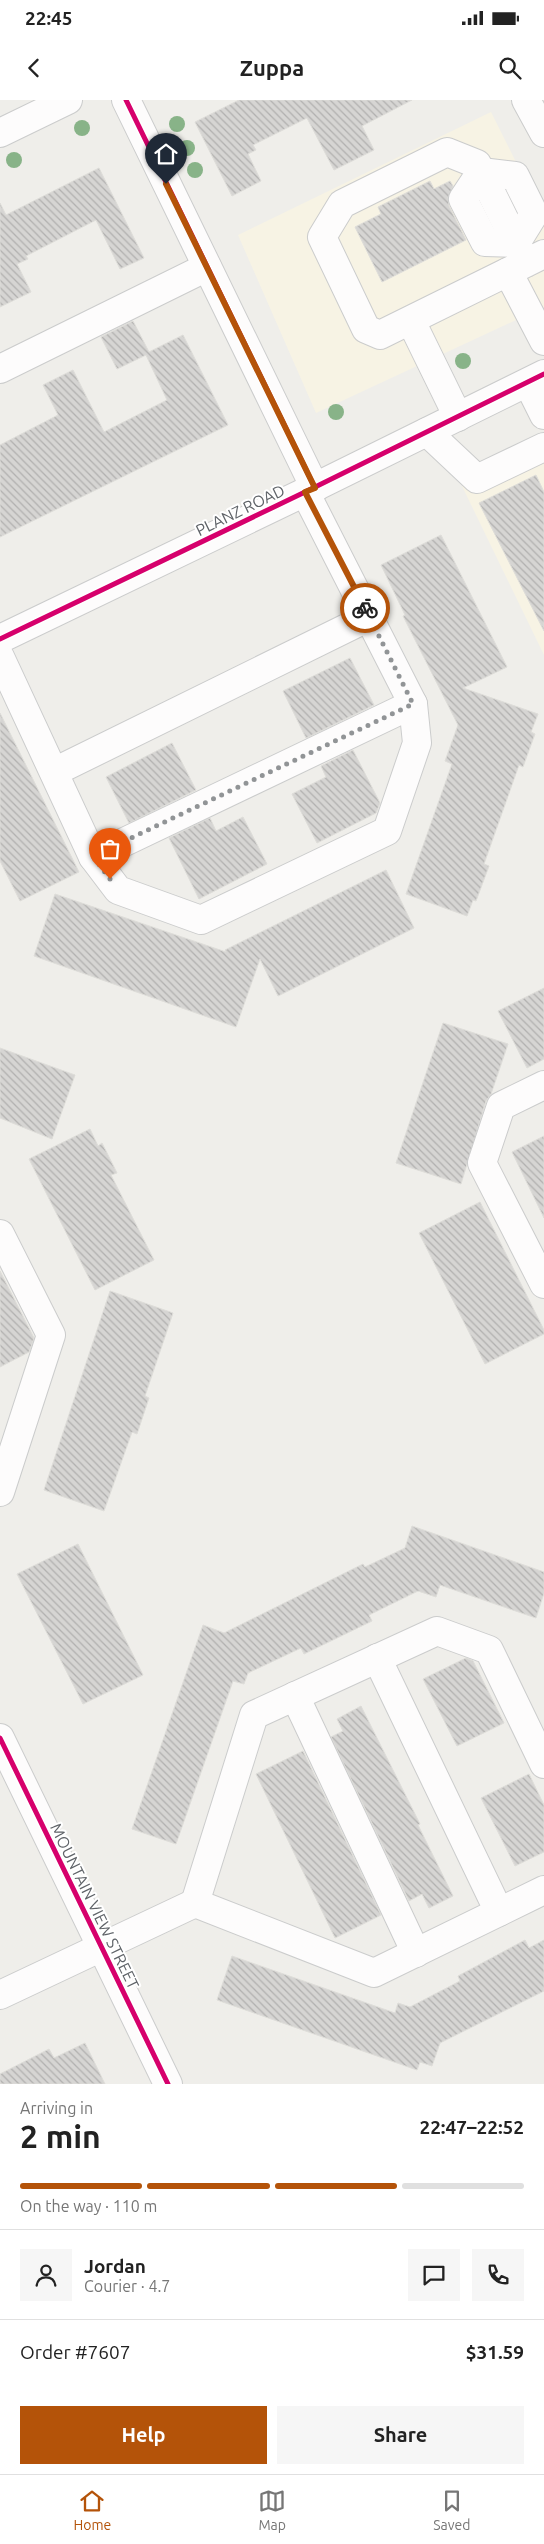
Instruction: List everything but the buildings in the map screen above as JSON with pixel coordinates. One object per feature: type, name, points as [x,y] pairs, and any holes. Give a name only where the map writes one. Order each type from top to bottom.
[{"type":"street","points":[[0,133],[68,100]]},
{"type":"street","points":[[0,657],[93,856],[118,890],[200,920],[388,832],[417,742],[413,704],[369,617],[207,268],[126,100]]},
{"type":"street","points":[[526,100],[544,133]]},
{"type":"street","points":[[523,258],[411,321],[380,335],[366,329],[322,237],[342,204],[447,152],[477,164],[523,258],[544,341]]},
{"type":"street","points":[[0,369],[207,268]]},
{"type":"street","points":[[411,321],[458,417]]},
{"type":"street","points":[[536,378],[544,414]]},
{"type":"street","name":"PLANZ ROAD","points":[[0,639],[310,490],[536,378]]},
{"type":"street","points":[[427,432],[477,479],[544,447]]},
{"type":"street","points":[[54,772],[369,617]]},
{"type":"street","points":[[93,856],[413,704]]},
{"type":"street","points":[[544,1085],[501,1106],[482,1163],[544,1284]]},
{"type":"street","points":[[0,1234],[50,1335],[2,1474]]},
{"type":"street","points":[[195,1903],[254,1715],[437,1631],[489,1650],[544,1764]]},
{"type":"street","points":[[377,1658],[499,1912]]},
{"type":"street","points":[[295,1696],[416,1953]]},
{"type":"street","name":"MOUNTAIN VIEW STREET","points":[[0,1738],[168,2084]]},
{"type":"street","points":[[0,1995],[195,1903],[374,1974],[544,1890]]},
{"type":"shaded area","points":[[491,112],[544,218],[544,307],[316,413],[238,235]]},
{"type":"shaded area","points":[[544,447],[544,655],[462,486]]},
{"type":"cycle path","points":[[126,100],[315,488]]},
{"type":"cycle path","points":[[0,639],[544,374]]},
{"type":"cycle path","points":[[0,1738],[168,2084]]},
{"type":"way so far","points":[[110,879],[93,856],[413,704],[365,608]]},
{"type":"route","points":[[166,184],[315,488],[305,492],[365,608]]}]
